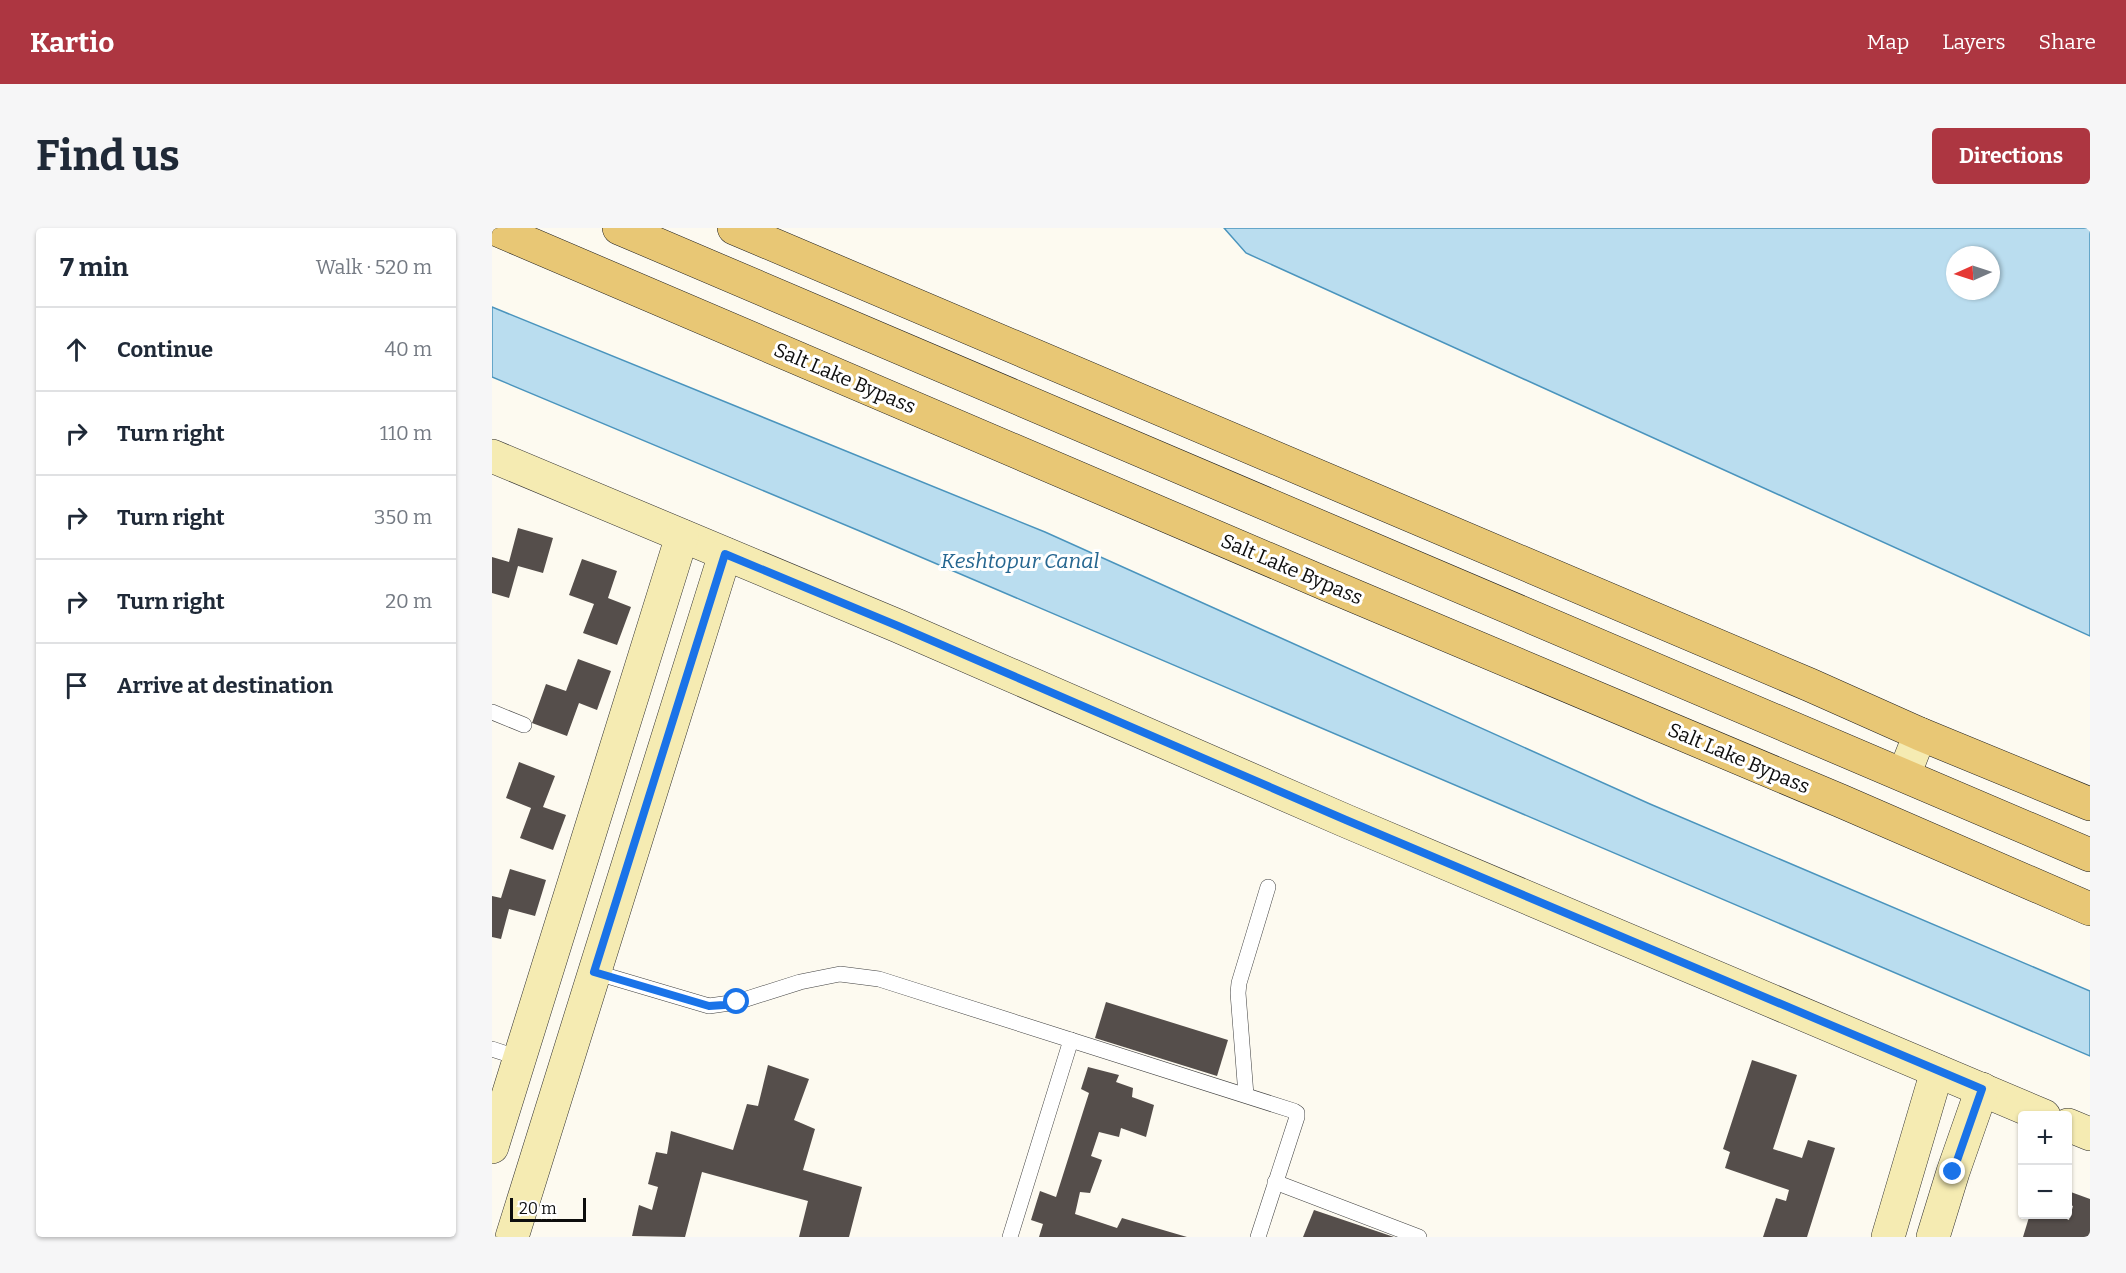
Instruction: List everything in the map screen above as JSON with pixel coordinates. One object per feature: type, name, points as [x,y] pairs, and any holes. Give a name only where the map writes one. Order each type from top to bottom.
[{"type":"main road","name":"Salt Lake Bypass","points":[[493,228],[2090,909]]},
{"type":"main road","points":[[619,228],[2090,855]]},
{"type":"main road","points":[[734,228],[1799,680],[1920,734],[2090,804]]},
{"type":"street","points":[[492,456],[898,626],[1368,830],[2033,1111]]},
{"type":"street","points":[[492,1147],[506,1053],[585,849],[682,536]]},
{"type":"street","points":[[507,1222],[594,972],[725,554]]},
{"type":"street","points":[[1904,775],[1920,734]]},
{"type":"street","points":[[585,849],[628,864]]},
{"type":"street","points":[[1888,1237],[1937,1071]]},
{"type":"street","points":[[1933,1237],[1982,1089]]},
{"type":"street","points":[[2072,1127],[2090,1134]]},
{"type":"lane","points":[[492,712],[524,724]]},
{"type":"lane","points":[[1246,1095],[1239,983],[1268,887]]},
{"type":"lane","points":[[594,972],[709,1006],[724,1005],[800,982],[840,974],[879,979],[1294,1111],[1298,1113],[1258,1237]]},
{"type":"lane","points":[[1010,1237],[1071,1040]]},
{"type":"lane","points":[[1275,1182],[1419,1237]]},
{"type":"water","points":[[1224,228],[2090,228],[2090,636],[1246,253]]},
{"type":"water","name":"Keshtopur Canal","points":[[492,307],[1045,532],[1650,804],[2090,991],[2090,1056],[862,532],[492,377]]},
{"type":"building","points":[[518,528],[553,538],[543,573],[518,566],[509,598],[492,593],[492,557],[509,562]]},
{"type":"building","points":[[582,559],[617,571],[608,598],[631,607],[617,645],[583,633],[594,604],[569,595]]},
{"type":"building","points":[[578,659],[611,671],[597,710],[579,703],[567,736],[532,723],[546,684],[566,691]]},
{"type":"building","points":[[519,762],[555,776],[543,807],[566,815],[553,850],[520,838],[531,808],[506,798]]},
{"type":"building","points":[[510,869],[546,880],[535,916],[509,909],[501,939],[492,937],[492,896],[501,898]]},
{"type":"building","points":[[1106,1002],[1228,1040],[1217,1076],[1095,1038]]},
{"type":"building","points":[[1752,1060],[1797,1075],[1773,1149],[1802,1158],[1808,1140],[1835,1148],[1807,1237],[1763,1237],[1776,1198],[1786,1201],[1789,1190],[1725,1168],[1730,1152],[1723,1149]]},
{"type":"building","points":[[768,1065],[809,1079],[794,1120],[815,1129],[803,1170],[862,1187],[849,1237],[799,1237],[808,1201],[702,1172],[685,1237],[632,1236],[639,1205],[652,1210],[658,1187],[648,1184],[656,1152],[667,1154],[671,1131],[733,1150],[747,1104],[758,1106]]},
{"type":"building","points":[[1088,1067],[1119,1075],[1116,1082],[1133,1088],[1132,1097],[1154,1105],[1146,1137],[1121,1128],[1119,1137],[1099,1132],[1091,1156],[1102,1160],[1090,1193],[1080,1192],[1075,1214],[1117,1228],[1122,1218],[1187,1237],[1039,1237],[1043,1224],[1031,1220],[1040,1191],[1056,1197],[1089,1093],[1081,1089]]},
{"type":"building","points":[[2072,1192],[2090,1199],[2090,1237],[2023,1237],[2028,1219],[2069,1220],[2072,1219]]},
{"type":"building","points":[[1314,1210],[1394,1237],[1303,1237]]},
{"type":"route","points":[[737,1002],[709,1006],[594,972],[725,554],[898,626],[1737,987],[1982,1089],[1953,1172]]}]
